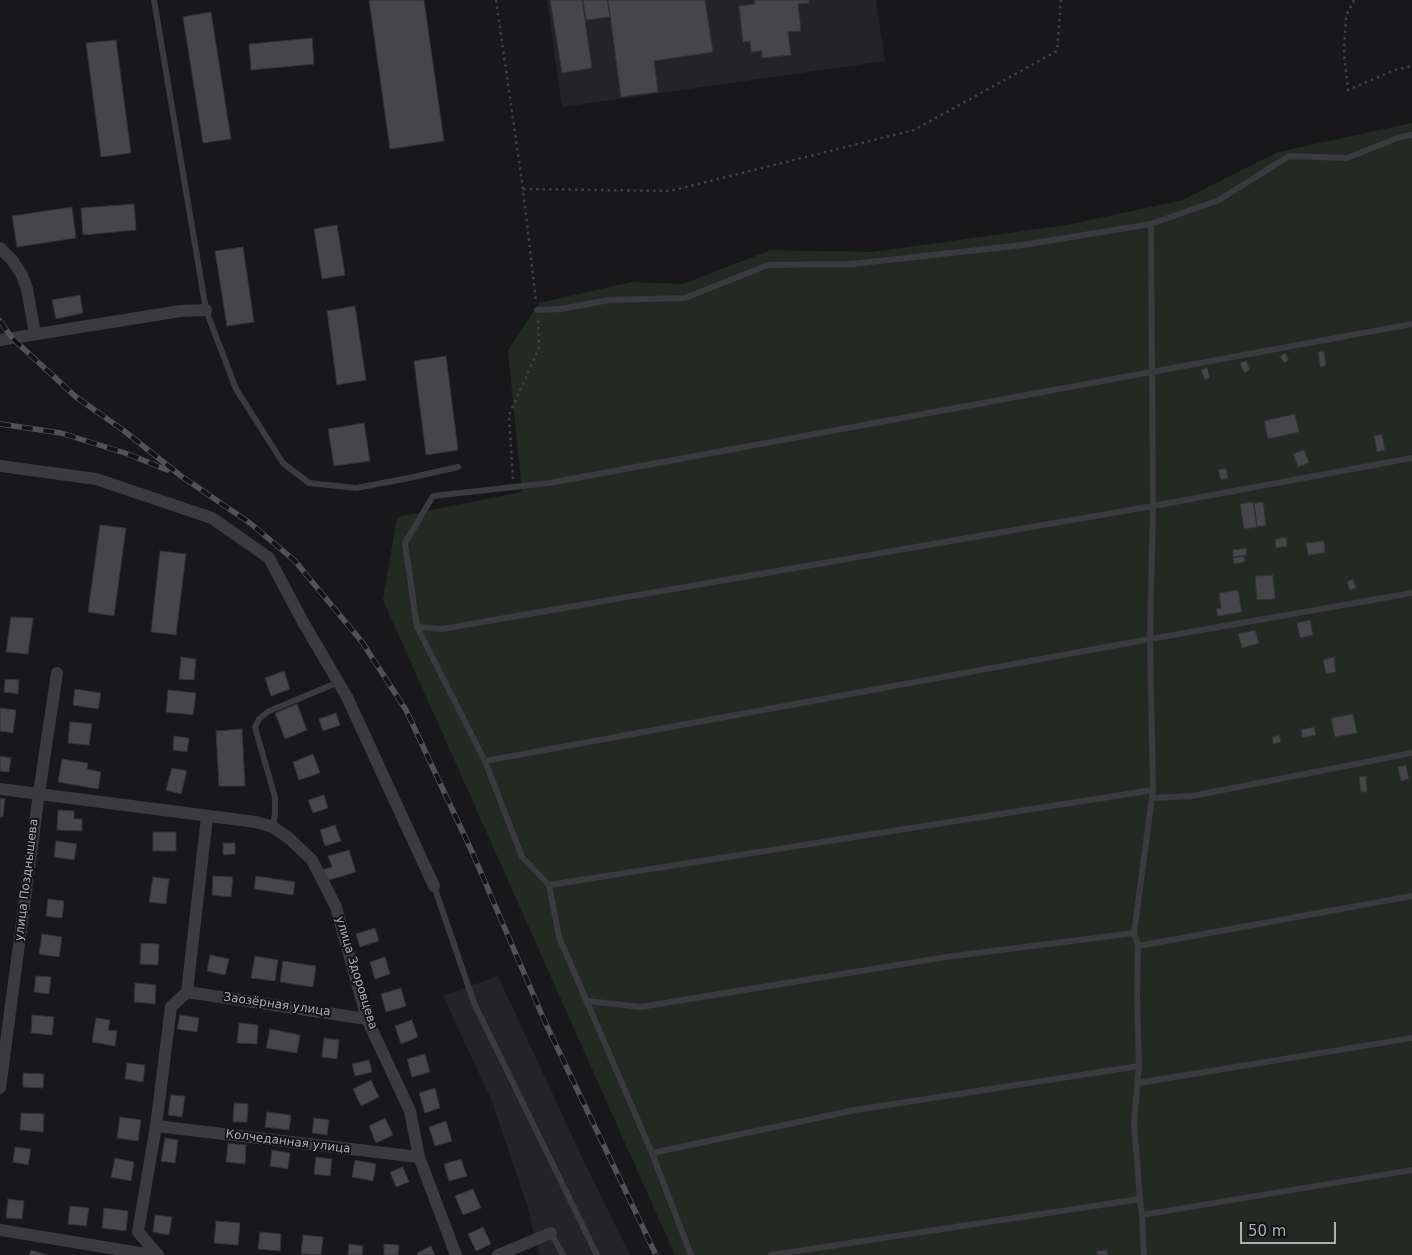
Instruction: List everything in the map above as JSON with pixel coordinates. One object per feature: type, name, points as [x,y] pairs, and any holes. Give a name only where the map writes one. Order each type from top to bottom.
[{"type":"street","points":[[0,248],[12,260],[22,275],[27,289],[35,334]]},
{"type":"street","points":[[0,340],[180,311],[206,310]]},
{"type":"street","points":[[0,466],[96,479],[212,518],[269,558],[303,622],[347,697],[434,886]]},
{"type":"street","name":"улица Позднышева","points":[[0,1088],[39,793],[57,673]]},
{"type":"street","name":"улица Здоровцева","points":[[0,788],[256,822],[273,827],[290,839],[312,860],[336,907],[367,1019],[410,1111],[419,1157],[456,1255]]},
{"type":"street","points":[[158,1255],[138,1232],[156,1126],[171,1007],[187,992],[207,817]]},
{"type":"street","name":"Заозёрная улица","points":[[187,992],[367,1019]]},
{"type":"street","name":"Колчеданная улица","points":[[156,1126],[419,1157]]},
{"type":"street","points":[[0,1230],[152,1255]]},
{"type":"street","points":[[498,1255],[551,1233]]},
{"type":"lane","points":[[154,0],[206,310],[236,389],[284,463],[309,483],[356,488],[458,467]]},
{"type":"lane","points":[[537,310],[561,309],[609,300],[685,298],[768,265],[862,263],[1024,245],[1151,224],[1219,200],[1289,156],[1347,158],[1412,135]]},
{"type":"lane","points":[[1144,1255],[1134,1123],[1139,1066],[1138,946],[1134,933],[1153,798],[1150,639],[1153,506],[1151,224]]},
{"type":"lane","points":[[691,1255],[652,1153],[559,936],[549,886],[522,857],[485,761],[418,627],[405,543],[433,496],[549,483],[1412,324]]},
{"type":"lane","points":[[418,627],[442,629],[1153,506],[1412,458]]},
{"type":"lane","points":[[485,761],[1412,593]]},
{"type":"lane","points":[[273,827],[276,813],[275,797],[256,733],[259,719],[269,711],[339,682]]},
{"type":"lane","points":[[1153,798],[1192,796],[1412,753]]},
{"type":"lane","points":[[549,886],[1153,790]]},
{"type":"lane","points":[[434,886],[474,1003],[597,1255]]},
{"type":"lane","points":[[1138,946],[1412,896]]},
{"type":"lane","points":[[588,1001],[640,1007],[946,957],[1134,933]]},
{"type":"lane","points":[[1138,1082],[1412,1038]]},
{"type":"lane","points":[[652,1153],[855,1110],[1139,1066]]},
{"type":"lane","points":[[1142,1215],[1412,1170]]},
{"type":"lane","points":[[771,1255],[1140,1199]]},
{"type":"lane","points":[[551,1233],[563,1255]]},
{"type":"path","points":[[496,0],[523,189],[540,348],[509,415],[514,487]]},
{"type":"path","points":[[523,189],[670,191],[914,130],[1057,51],[1061,0]]},
{"type":"path","points":[[1354,0],[1346,16],[1344,54],[1348,90],[1395,70],[1412,66]]},
{"type":"shaded area","points":[[547,0],[876,0],[885,61],[562,107]]},
{"type":"shaded area","points":[[1412,123],[1412,1255],[675,1255],[383,600],[397,517],[522,492],[508,351],[539,303],[632,282],[683,284],[771,250],[872,252],[1067,225],[1183,200],[1278,152]]},
{"type":"shaded area","points":[[498,976],[586,1166],[630,1255],[539,1255],[528,1208],[491,1099],[443,996]]},
{"type":"building","points":[[369,0],[424,0],[444,141],[390,149]]},
{"type":"building","points":[[550,0],[582,0],[592,68],[562,73]]},
{"type":"building","points":[[583,0],[607,0],[610,17],[586,20]]},
{"type":"building","points":[[608,0],[705,0],[713,52],[654,61],[658,92],[621,97]]},
{"type":"building","points":[[754,0],[809,0],[809,3],[798,4],[801,31],[788,32],[791,55],[762,58],[762,51],[751,52],[750,41],[743,42],[739,6],[755,4]]},
{"type":"building","points":[[211,12],[231,139],[203,143],[183,17]]},
{"type":"building","points":[[312,38],[314,64],[251,70],[249,44]]},
{"type":"building","points":[[116,40],[131,153],[101,157],[86,43]]},
{"type":"building","points":[[134,204],[136,230],[83,235],[81,208]]},
{"type":"building","points":[[72,207],[76,238],[17,247],[12,216]]},
{"type":"building","points":[[337,225],[345,275],[322,279],[314,229]]},
{"type":"building","points":[[243,247],[254,322],[227,326],[215,251]]},
{"type":"building","points":[[80,295],[83,313],[56,319],[52,300]]},
{"type":"building","points":[[355,306],[366,380],[337,385],[327,311]]},
{"type":"building","points":[[1324,351],[1326,366],[1320,367],[1318,352]]},
{"type":"building","points":[[1285,353],[1289,360],[1284,363],[1280,356]]},
{"type":"building","points":[[446,356],[458,450],[426,455],[414,361]]},
{"type":"building","points":[[1246,361],[1250,370],[1244,373],[1240,363]]},
{"type":"building","points":[[1207,368],[1210,377],[1205,380],[1201,370]]},
{"type":"building","points":[[1295,414],[1299,432],[1268,439],[1264,421]]},
{"type":"building","points":[[364,423],[370,461],[334,466],[328,429]]},
{"type":"building","points":[[1382,434],[1385,450],[1377,452],[1374,436]]},
{"type":"building","points":[[1304,450],[1309,463],[1298,467],[1293,454]]},
{"type":"building","points":[[1226,468],[1228,478],[1221,480],[1218,470]]},
{"type":"building","points":[[1253,502],[1257,527],[1244,529],[1240,504]]},
{"type":"building","points":[[1263,502],[1266,525],[1257,527],[1254,503]]},
{"type":"building","points":[[100,525],[126,528],[114,616],[88,612]]},
{"type":"building","points":[[1286,537],[1287,546],[1276,548],[1275,539]]},
{"type":"building","points":[[1324,541],[1325,553],[1308,555],[1306,543]]},
{"type":"building","points":[[1246,548],[1247,555],[1233,557],[1233,550]]},
{"type":"building","points":[[160,551],[186,554],[176,635],[151,632]]},
{"type":"building","points":[[1244,556],[1245,562],[1234,564],[1233,558]]},
{"type":"building","points":[[1273,575],[1275,599],[1257,600],[1255,576]]},
{"type":"building","points":[[1353,579],[1356,588],[1350,590],[1347,582]]},
{"type":"building","points":[[1238,590],[1242,612],[1218,616],[1216,609],[1221,608],[1219,593]]},
{"type":"building","points":[[11,617],[33,618],[28,654],[6,652]]},
{"type":"building","points":[[1310,620],[1313,635],[1300,638],[1297,623]]},
{"type":"building","points":[[1255,630],[1259,643],[1242,648],[1238,634]]},
{"type":"building","points":[[181,657],[196,659],[194,680],[179,679]]},
{"type":"building","points":[[1334,657],[1336,672],[1326,674],[1323,660]]},
{"type":"building","points":[[284,671],[290,689],[271,696],[265,678]]},
{"type":"building","points":[[5,679],[19,680],[18,694],[4,692]]},
{"type":"building","points":[[75,689],[101,693],[98,709],[73,705]]},
{"type":"building","points":[[168,690],[196,693],[193,715],[166,712]]},
{"type":"building","points":[[297,704],[307,730],[285,739],[275,713]]},
{"type":"building","points":[[0,708],[16,710],[13,733],[0,731]]},
{"type":"building","points":[[336,713],[340,725],[323,731],[319,719]]},
{"type":"building","points":[[1353,714],[1357,733],[1335,737],[1331,718]]},
{"type":"building","points":[[70,722],[92,724],[89,745],[68,743]]},
{"type":"building","points":[[1314,727],[1316,735],[1302,738],[1301,730]]},
{"type":"building","points":[[242,729],[245,786],[219,786],[216,731]]},
{"type":"building","points":[[1279,735],[1281,742],[1273,744],[1272,737]]},
{"type":"building","points":[[174,736],[189,738],[187,752],[173,750]]},
{"type":"building","points":[[313,754],[320,773],[299,780],[293,762]]},
{"type":"building","points":[[0,756],[11,758],[9,772],[0,771]]},
{"type":"building","points":[[62,759],[88,763],[87,769],[101,772],[98,789],[58,782]]},
{"type":"building","points":[[1406,765],[1409,779],[1401,781],[1398,767]]},
{"type":"building","points":[[172,768],[187,771],[181,794],[166,790]]},
{"type":"building","points":[[1366,776],[1367,792],[1361,792],[1359,777]]},
{"type":"building","points":[[324,795],[328,808],[313,813],[308,800]]},
{"type":"building","points":[[0,798],[5,799],[3,817],[0,817]]},
{"type":"building","points":[[58,810],[74,811],[74,819],[82,819],[82,831],[57,830]]},
{"type":"building","points":[[335,825],[341,841],[325,846],[320,830]]},
{"type":"building","points":[[153,832],[176,832],[176,851],[153,851]]},
{"type":"building","points":[[56,841],[77,844],[74,860],[54,857]]},
{"type":"building","points":[[223,843],[235,843],[235,854],[223,855]]},
{"type":"building","points":[[349,850],[356,872],[326,881],[322,870],[332,867],[328,856]]},
{"type":"building","points":[[213,876],[233,877],[231,897],[212,895]]},
{"type":"building","points":[[256,876],[295,882],[293,895],[254,889]]},
{"type":"building","points":[[153,877],[169,879],[166,904],[149,902]]},
{"type":"building","points":[[48,899],[64,901],[62,918],[46,916]]},
{"type":"building","points":[[375,928],[379,941],[360,947],[356,934]]},
{"type":"building","points":[[42,934],[62,937],[59,957],[39,954]]},
{"type":"building","points":[[141,943],[159,944],[158,965],[140,964]]},
{"type":"building","points":[[210,955],[229,959],[225,975],[207,971]]},
{"type":"building","points":[[255,956],[278,960],[275,981],[251,978]]},
{"type":"building","points":[[385,957],[390,974],[375,979],[370,962]]},
{"type":"building","points":[[283,961],[316,966],[313,987],[280,982]]},
{"type":"building","points":[[36,976],[51,977],[49,994],[34,992]]},
{"type":"building","points":[[135,983],[156,985],[155,1004],[134,1002]]},
{"type":"building","points":[[401,988],[406,1006],[386,1012],[381,994]]},
{"type":"building","points":[[32,1015],[54,1017],[52,1035],[31,1033]]},
{"type":"building","points":[[180,1015],[199,1018],[197,1032],[177,1029]]},
{"type":"building","points":[[96,1018],[110,1020],[108,1030],[117,1031],[115,1046],[92,1042]]},
{"type":"building","points":[[412,1020],[418,1037],[401,1044],[395,1026]]},
{"type":"building","points":[[239,1023],[258,1025],[257,1044],[237,1043]]},
{"type":"building","points":[[270,1029],[300,1035],[297,1053],[266,1048]]},
{"type":"building","points":[[324,1038],[339,1040],[337,1059],[322,1057]]},
{"type":"building","points":[[425,1054],[430,1072],[412,1077],[407,1059]]},
{"type":"building","points":[[369,1060],[372,1072],[355,1076],[352,1064]]},
{"type":"building","points":[[127,1063],[145,1065],[143,1082],[125,1079]]},
{"type":"building","points":[[23,1073],[44,1074],[43,1088],[23,1087]]},
{"type":"building","points":[[371,1080],[379,1097],[361,1106],[353,1089]]},
{"type":"building","points":[[435,1088],[440,1108],[425,1113],[419,1093]]},
{"type":"building","points":[[171,1095],[185,1096],[182,1117],[168,1115]]},
{"type":"building","points":[[234,1103],[248,1104],[247,1122],[233,1122]]},
{"type":"building","points":[[267,1112],[291,1115],[289,1130],[265,1127]]},
{"type":"building","points":[[21,1113],[44,1114],[43,1132],[20,1130]]},
{"type":"building","points":[[120,1117],[141,1120],[138,1141],[117,1138]]},
{"type":"building","points":[[314,1118],[329,1120],[327,1135],[312,1133]]},
{"type":"building","points":[[385,1118],[393,1135],[376,1143],[369,1126]]},
{"type":"building","points":[[446,1121],[452,1141],[435,1146],[429,1127]]},
{"type":"building","points":[[165,1138],[178,1140],[175,1163],[161,1161]]},
{"type":"building","points":[[228,1143],[246,1145],[245,1164],[226,1162]]},
{"type":"building","points":[[15,1147],[31,1149],[28,1165],[13,1162]]},
{"type":"building","points":[[272,1150],[290,1153],[288,1169],[270,1166]]},
{"type":"building","points":[[316,1157],[332,1159],[330,1176],[314,1174]]},
{"type":"building","points":[[115,1158],[134,1162],[131,1181],[111,1177]]},
{"type":"building","points":[[461,1159],[467,1176],[449,1181],[444,1164]]},
{"type":"building","points":[[355,1160],[376,1164],[373,1181],[352,1177]]},
{"type":"building","points":[[403,1167],[409,1182],[396,1187],[390,1172]]},
{"type":"building","points":[[473,1189],[481,1208],[463,1215],[455,1196]]},
{"type":"building","points":[[8,1199],[24,1201],[22,1219],[6,1218]]},
{"type":"building","points":[[70,1206],[89,1208],[86,1226],[68,1224]]},
{"type":"building","points":[[104,1208],[128,1211],[126,1231],[102,1228]]},
{"type":"building","points":[[155,1215],[172,1217],[169,1235],[153,1232]]},
{"type":"building","points":[[216,1221],[240,1223],[238,1245],[214,1243]]},
{"type":"building","points":[[483,1227],[491,1244],[476,1251],[468,1234]]},
{"type":"building","points":[[260,1232],[281,1234],[280,1251],[258,1249]]},
{"type":"building","points":[[303,1235],[323,1237],[321,1255],[301,1254]]},
{"type":"building","points":[[349,1244],[363,1246],[362,1255],[348,1255]]},
{"type":"building","points":[[384,1244],[399,1245],[398,1255],[384,1255]]},
{"type":"building","points":[[431,1246],[435,1255],[418,1255],[417,1253]]},
{"type":"building","points":[[31,1250],[48,1255],[29,1255]]},
{"type":"building","points":[[1107,1250],[1108,1255],[1097,1255],[1097,1251]]},
{"type":"railway","points":[[0,321],[12,338],[76,397],[123,430],[181,476],[250,523],[295,561],[362,642],[406,710],[473,854],[545,1022],[656,1255]]},
{"type":"railway","points":[[0,424],[61,433],[128,454],[167,470]]}]
